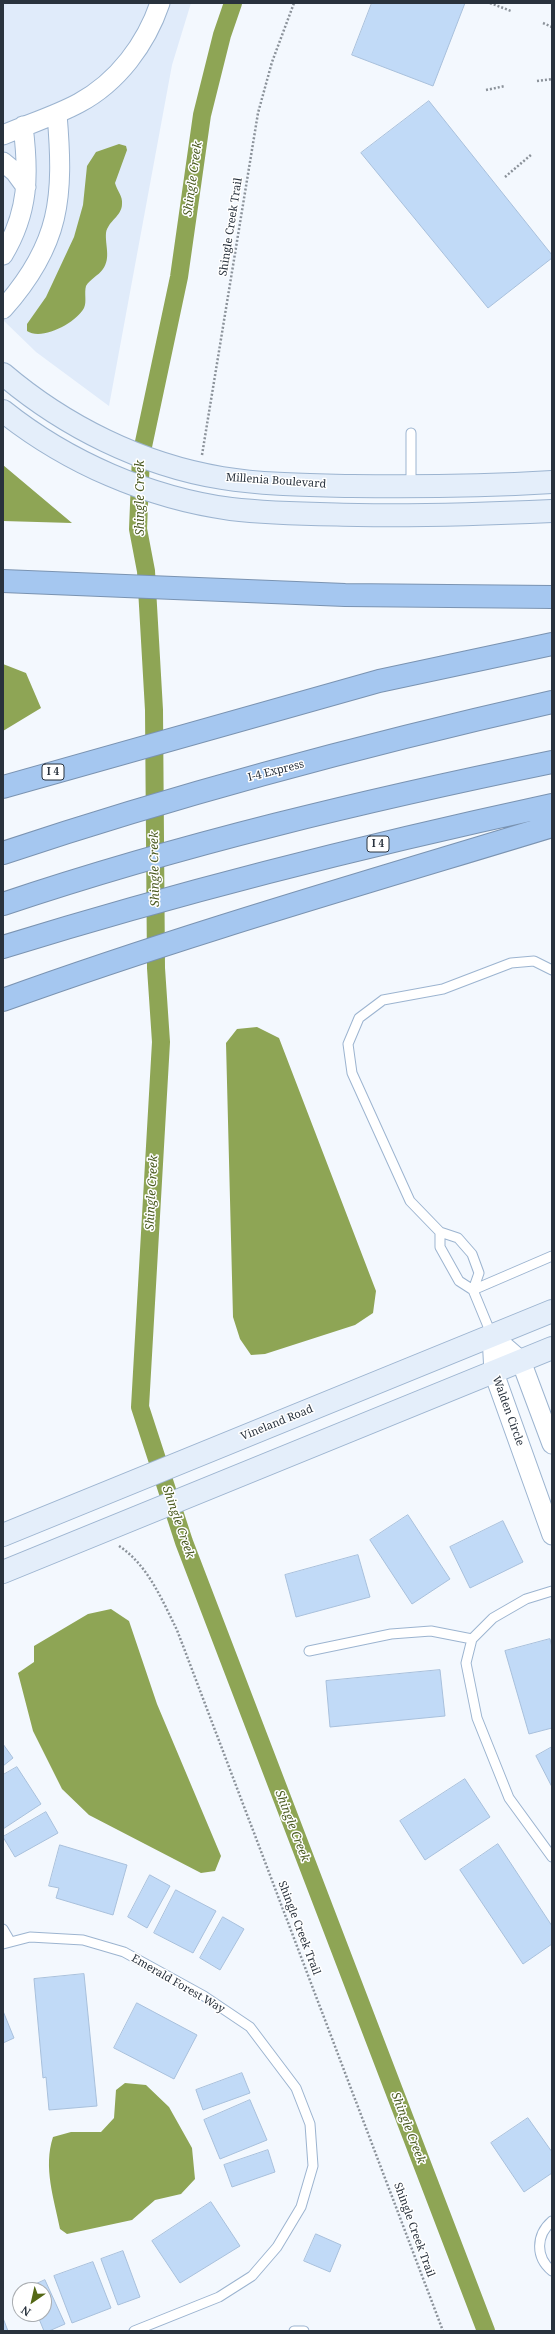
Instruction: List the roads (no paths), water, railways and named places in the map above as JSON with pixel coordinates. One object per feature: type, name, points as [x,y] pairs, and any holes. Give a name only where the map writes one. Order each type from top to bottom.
[{"type":"highway","points":[[3,581],[205,588],[345,595],[552,597]]},
{"type":"highway","name":"I 4","points":[[3,786],[379,681],[552,644]]},
{"type":"highway","name":"I-4 Express","points":[[3,853],[232,782],[465,722],[552,702]]},
{"type":"highway","points":[[3,904],[82,878],[232,837],[443,784],[552,762]]},
{"type":"highway","name":"I 4","points":[[3,947],[101,917],[406,837],[552,805]]},
{"type":"highway","points":[[3,1000],[86,970],[221,926],[552,826]]},
{"type":"street","points":[[3,134],[57,114],[80,103],[106,84],[128,62],[144,39],[160,3]]},
{"type":"street","points":[[3,309],[28,278],[42,256],[57,213],[60,156],[57,114]]},
{"type":"street","points":[[3,255],[20,222],[26,187],[28,164],[23,126]]},
{"type":"street","points":[[3,162],[15,172],[26,187]]},
{"type":"street","name":"Millenia Boulevard","points":[[3,374],[59,415],[113,444],[178,467],[220,477],[251,482],[411,486],[552,482]]},
{"type":"street","points":[[3,411],[46,440],[108,474],[173,496],[230,508],[284,513],[432,515],[552,511]]},
{"type":"street","name":"Vineland Road","points":[[3,1535],[552,1311]]},
{"type":"street","points":[[492,1336],[521,1361],[552,1444]]},
{"type":"street","name":"Walden Circle","points":[[492,1336],[494,1373],[552,1535]]},
{"type":"street","points":[[3,1572],[211,1486],[494,1373],[552,1348]]},
{"type":"lane","points":[[411,433],[411,486]]},
{"type":"lane","points":[[473,1290],[479,1273],[472,1254],[458,1238],[440,1232],[410,1201],[352,1072],[348,1044],[359,1018],[383,1000],[443,989],[510,962],[534,961],[552,970]]},
{"type":"lane","points":[[440,1232],[440,1247],[460,1281],[473,1290],[492,1336]]},
{"type":"lane","points":[[473,1290],[552,1256]]},
{"type":"lane","points":[[552,1591],[526,1599],[493,1618],[472,1639],[466,1663],[478,1718],[509,1798],[552,1857]]},
{"type":"lane","points":[[309,1651],[391,1634],[431,1631],[472,1639]]},
{"type":"lane","points":[[3,1929],[6,1943]]},
{"type":"lane","name":"Emerald Forest Way","points":[[6,1943],[30,1937],[83,1940],[124,1952],[204,1996],[250,2027],[296,2088],[310,2124],[313,2166],[301,2207],[276,2247],[252,2276],[219,2297],[134,2331]]},
{"type":"lane","points":[[552,2221],[544,2227],[538,2246],[544,2264],[552,2270]]},
{"type":"lane","points":[[294,2331],[304,2331]]},
{"type":"waterway","name":"Shingle Creek","points":[[233,3],[222,35],[202,115],[179,277],[141,456],[138,529],[146,571],[154,710],[156,968],[161,1042],[140,1407],[184,1542],[486,2331]]}]
